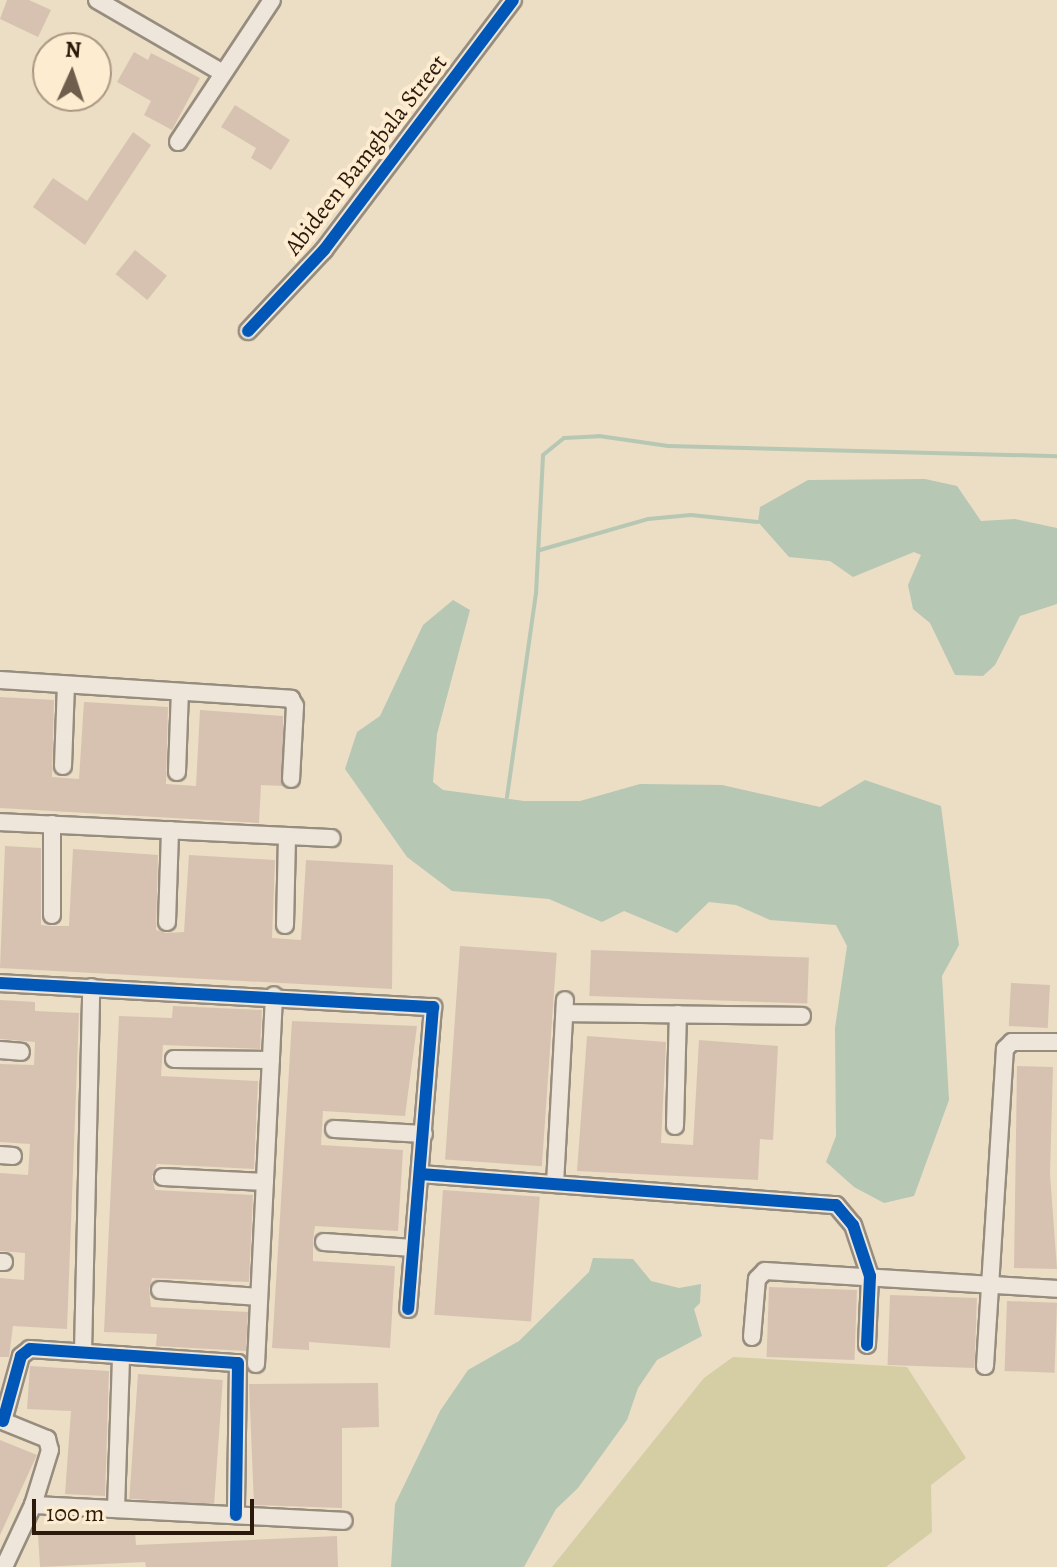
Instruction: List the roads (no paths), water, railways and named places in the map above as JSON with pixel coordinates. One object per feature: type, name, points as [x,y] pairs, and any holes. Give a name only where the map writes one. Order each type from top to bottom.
[{"type":"street","points":[[97,0],[221,72]]},
{"type":"street","points":[[178,142],[221,72],[272,0]]},
{"type":"street","name":"Abideen Bamgbala Street","points":[[248,331],[324,250],[513,0]]},
{"type":"street","points":[[0,680],[294,701],[291,779]]},
{"type":"street","points":[[63,766],[66,685]]},
{"type":"street","points":[[177,772],[180,692]]},
{"type":"street","points":[[0,822],[332,838]]},
{"type":"street","points":[[52,824],[52,915]]},
{"type":"street","points":[[167,922],[170,830]]},
{"type":"street","points":[[285,925],[287,836]]},
{"type":"street","points":[[0,983],[274,995],[433,1007],[408,1309]]},
{"type":"street","points":[[83,1352],[91,987]]},
{"type":"street","points":[[256,1364],[274,995]]},
{"type":"street","points":[[555,1184],[565,1007],[678,1014],[802,1016]]},
{"type":"street","points":[[675,1126],[678,1014]]},
{"type":"street","points":[[985,1366],[1005,1049],[1012,1042],[1057,1042]]},
{"type":"street","points":[[0,1050],[21,1052]]},
{"type":"street","points":[[174,1059],[271,1060]]},
{"type":"street","points":[[334,1129],[424,1134]]},
{"type":"street","points":[[420,1174],[836,1205],[853,1225],[870,1276],[867,1345]]},
{"type":"street","points":[[163,1177],[265,1182]]},
{"type":"street","points":[[324,1242],[413,1248]]},
{"type":"street","points":[[752,1337],[760,1274],[870,1276],[1057,1289]]},
{"type":"street","points":[[160,1290],[259,1297]]},
{"type":"street","points":[[4,1567],[33,1505],[50,1443],[1,1420],[7,1376],[24,1350],[238,1363],[236,1515]]},
{"type":"street","points":[[116,1509],[121,1355]]},
{"type":"street","points":[[33,1505],[344,1521]]},
{"type":"street","points":[[10,1567],[18,1539]]},
{"type":"waterway","points":[[507,797],[536,594],[543,455],[564,438],[599,436],[668,446],[1057,456]]},
{"type":"waterway","points":[[540,550],[648,519],[691,515],[758,522]]}]
